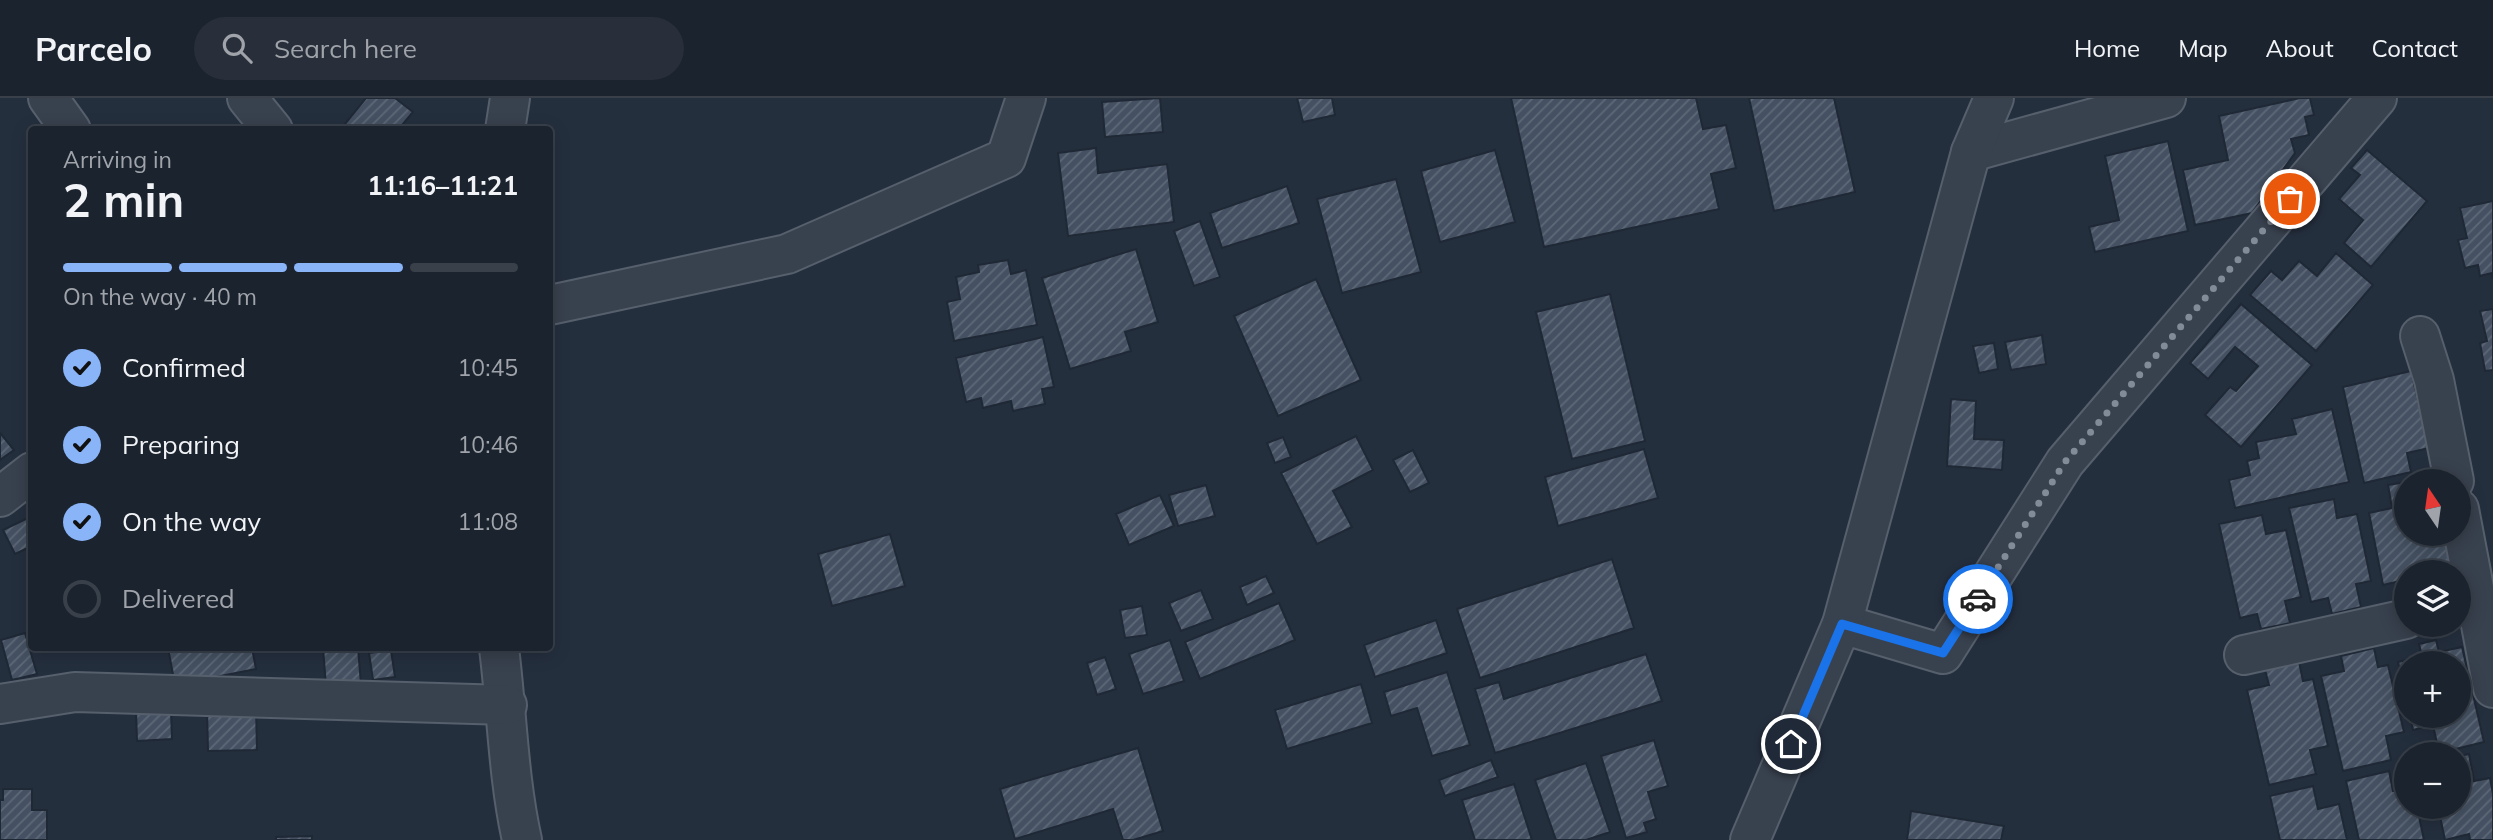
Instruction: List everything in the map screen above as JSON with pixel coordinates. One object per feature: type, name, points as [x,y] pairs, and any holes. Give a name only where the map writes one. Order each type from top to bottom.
[{"type":"street","points":[[48,98],[68,126]]},
{"type":"street","points":[[247,98],[270,126]]},
{"type":"street","points":[[506,126],[510,98]]},
{"type":"street","points":[[553,304],[787,254],[1006,158],[1026,98]]},
{"type":"street","points":[[1749,840],[1842,624],[1971,152],[1994,98]]},
{"type":"street","points":[[1971,152],[2166,98]]},
{"type":"street","points":[[1842,624],[1943,653],[2065,462],[2377,98]]},
{"type":"street","points":[[2420,336],[2434,380],[2452,469]]},
{"type":"street","points":[[0,497],[28,475]]},
{"type":"street","points":[[2471,619],[2493,688]]},
{"type":"street","points":[[2244,655],[2394,622]]},
{"type":"street","points":[[499,651],[516,813],[522,840]]},
{"type":"street","points":[[0,704],[75,692],[507,705]]},
{"type":"building","points":[[366,98],[395,98],[413,112],[401,126],[343,126]]},
{"type":"building","points":[[1160,98],[1163,132],[1105,137],[1102,102]]},
{"type":"building","points":[[1297,98],[1332,98],[1335,115],[1303,122]]},
{"type":"building","points":[[1511,98],[1696,98],[1703,129],[1726,125],[1736,168],[1711,174],[1719,209],[1544,247]]},
{"type":"building","points":[[1749,98],[1834,98],[1855,192],[1774,211]]},
{"type":"building","points":[[2310,98],[2314,115],[2305,117],[2309,135],[2291,139],[2295,153],[2252,213],[2195,225],[2183,170],[2228,160],[2219,116]]},
{"type":"building","points":[[2168,141],[2188,231],[2095,252],[2089,227],[2119,220],[2105,156]]},
{"type":"building","points":[[1096,148],[1098,173],[1167,164],[1174,222],[1068,236],[1058,153]]},
{"type":"building","points":[[1495,150],[1515,222],[1440,242],[1421,171]]},
{"type":"building","points":[[2367,150],[2427,201],[2371,267],[2344,243],[2363,220],[2339,199],[2360,175],[2351,168]]},
{"type":"building","points":[[1396,179],[1421,272],[1342,293],[1317,199]]},
{"type":"building","points":[[1287,186],[1299,223],[1222,248],[1210,213]]},
{"type":"building","points":[[2493,201],[2493,279],[2492,273],[2480,276],[2478,265],[2465,268],[2458,240],[2467,238],[2460,208]]},
{"type":"building","points":[[1200,221],[1220,277],[1194,286],[1174,231]]},
{"type":"building","points":[[1136,249],[1158,322],[1125,332],[1131,351],[1070,369],[1042,278]]},
{"type":"building","points":[[2336,253],[2373,285],[2316,351],[2250,295],[2271,271],[2282,280],[2299,261],[2317,276]]},
{"type":"building","points":[[1008,260],[1011,274],[1026,270],[1037,325],[954,341],[947,302],[960,299],[956,277],[979,272],[978,265]]},
{"type":"building","points":[[1316,279],[1361,380],[1278,416],[1234,316]]},
{"type":"building","points":[[1610,294],[1645,441],[1572,459],[1536,312]]},
{"type":"building","points":[[2241,304],[2312,365],[2241,447],[2205,415],[2230,387],[2236,391],[2258,366],[2235,347],[2208,379],[2190,363]]},
{"type":"building","points":[[2493,309],[2493,370],[2485,371],[2480,343],[2487,341],[2480,311]]},
{"type":"building","points":[[2042,335],[2046,364],[2011,370],[2005,342]]},
{"type":"building","points":[[1043,337],[1054,387],[1042,389],[1045,404],[1013,411],[1011,401],[983,408],[981,398],[966,402],[956,358]]},
{"type":"building","points":[[1994,343],[1998,369],[1979,373],[1973,346]]},
{"type":"building","points":[[2411,371],[2429,448],[2407,453],[2410,469],[2394,469],[2394,476],[2364,483],[2343,387]]},
{"type":"building","points":[[1951,399],[1976,401],[1974,439],[2004,440],[2002,470],[1947,466]]},
{"type":"building","points":[[2332,409],[2349,482],[2235,508],[2229,480],[2250,475],[2247,461],[2259,458],[2256,442],[2296,434],[2292,419]]},
{"type":"building","points":[[0,433],[14,450],[0,460]]},
{"type":"building","points":[[1356,436],[1373,470],[1333,491],[1352,527],[1317,544],[1281,473]]},
{"type":"building","points":[[1283,437],[1291,457],[1275,463],[1267,443]]},
{"type":"building","points":[[1644,449],[1658,498],[1558,526],[1545,477]]},
{"type":"building","points":[[1413,450],[1429,483],[1410,492],[1393,460]]},
{"type":"building","points":[[2394,484],[2394,546],[2447,546],[2450,560],[2394,560],[2394,582],[2383,585],[2369,513],[2392,508],[2388,485]]},
{"type":"building","points":[[1206,485],[1215,516],[1178,526],[1169,495]]},
{"type":"building","points":[[1160,495],[1174,526],[1129,545],[1116,514]]},
{"type":"building","points":[[2334,499],[2337,518],[2357,514],[2371,581],[2356,584],[2361,607],[2332,614],[2328,598],[2311,602],[2289,508]]},
{"type":"building","points":[[2262,515],[2266,534],[2286,530],[2301,597],[2285,601],[2290,623],[2261,629],[2257,614],[2240,618],[2219,524]]},
{"type":"building","points":[[28,518],[28,548],[15,554],[3,530]]},
{"type":"building","points":[[890,534],[905,586],[832,606],[818,554]]},
{"type":"building","points":[[1612,559],[1634,628],[1480,678],[1457,609]]},
{"type":"building","points":[[1266,576],[1274,593],[1247,605],[1240,587]]},
{"type":"building","points":[[1201,590],[1213,619],[1181,631],[1169,603]]},
{"type":"building","points":[[1279,603],[1295,640],[1200,679],[1185,642]]},
{"type":"building","points":[[1142,606],[1147,635],[1125,638],[1120,610]]},
{"type":"building","points":[[1436,620],[1447,653],[1375,677],[1364,645]]},
{"type":"building","points":[[25,633],[28,651],[30,651],[37,674],[12,680],[1,640]]},
{"type":"building","points":[[1170,640],[1184,681],[1143,694],[1129,654]]},
{"type":"building","points":[[2436,640],[2439,651],[2421,651],[2419,644]]},
{"type":"building","points":[[2462,647],[2463,651],[2444,651]]},
{"type":"building","points":[[2374,648],[2378,667],[2388,665],[2394,690],[2394,728],[2403,728],[2404,732],[2386,736],[2391,760],[2343,771],[2321,676],[2344,671],[2341,656]]},
{"type":"building","points":[[169,651],[253,651],[256,669],[175,685]]},
{"type":"building","points":[[323,651],[358,651],[361,684],[326,686]]},
{"type":"building","points":[[391,651],[395,677],[373,680],[369,653]]},
{"type":"building","points":[[1646,654],[1662,701],[1495,753],[1475,689],[1499,682],[1504,699]]},
{"type":"building","points":[[1105,657],[1116,689],[1097,695],[1087,663]]},
{"type":"building","points":[[2299,662],[2303,681],[2313,679],[2328,746],[2310,750],[2316,774],[2269,785],[2247,690],[2269,685],[2265,670]]},
{"type":"building","points":[[1447,672],[1470,745],[1432,756],[1417,708],[1391,716],[1384,692]]},
{"type":"building","points":[[1361,684],[1372,723],[1287,749],[1275,710]]},
{"type":"building","points":[[2471,686],[2484,742],[2471,745],[2471,742],[2437,742],[2434,728],[2471,728]]},
{"type":"building","points":[[256,708],[257,750],[208,751],[207,710]]},
{"type":"building","points":[[171,710],[172,739],[137,741],[136,711]]},
{"type":"building","points":[[1654,740],[1668,786],[1648,792],[1656,819],[1644,823],[1647,832],[1626,838],[1601,756]]},
{"type":"building","points":[[1138,748],[1163,831],[1133,840],[1123,840],[1113,809],[1015,839],[1000,789]]},
{"type":"building","points":[[1491,760],[1498,777],[1445,796],[1439,780]]},
{"type":"building","points":[[1586,763],[1610,832],[1586,840],[1556,840],[1535,780]]},
{"type":"building","points":[[2471,765],[2474,781],[2490,778],[2493,794],[2493,840],[2470,840],[2469,834],[2445,840],[2441,819],[2471,819]]},
{"type":"building","points":[[2389,771],[2394,791],[2394,819],[2420,819],[2424,840],[2359,840],[2346,781]]},
{"type":"building","points":[[1514,784],[1532,840],[1475,840],[1462,800]]},
{"type":"building","points":[[2313,786],[2318,809],[2339,804],[2347,840],[2280,840],[2270,796]]},
{"type":"building","points":[[3,789],[32,789],[32,810],[47,810],[47,840],[0,840],[0,800],[3,800]]},
{"type":"building","points":[[1911,811],[2004,826],[2001,840],[1907,840]]},
{"type":"building","points":[[312,836],[312,840],[276,840],[276,837]]},
{"type":"way so far","points":[[1978,599],[2065,462],[2290,199]]},
{"type":"route","points":[[1791,744],[1842,624],[1943,653],[1978,599]]}]
